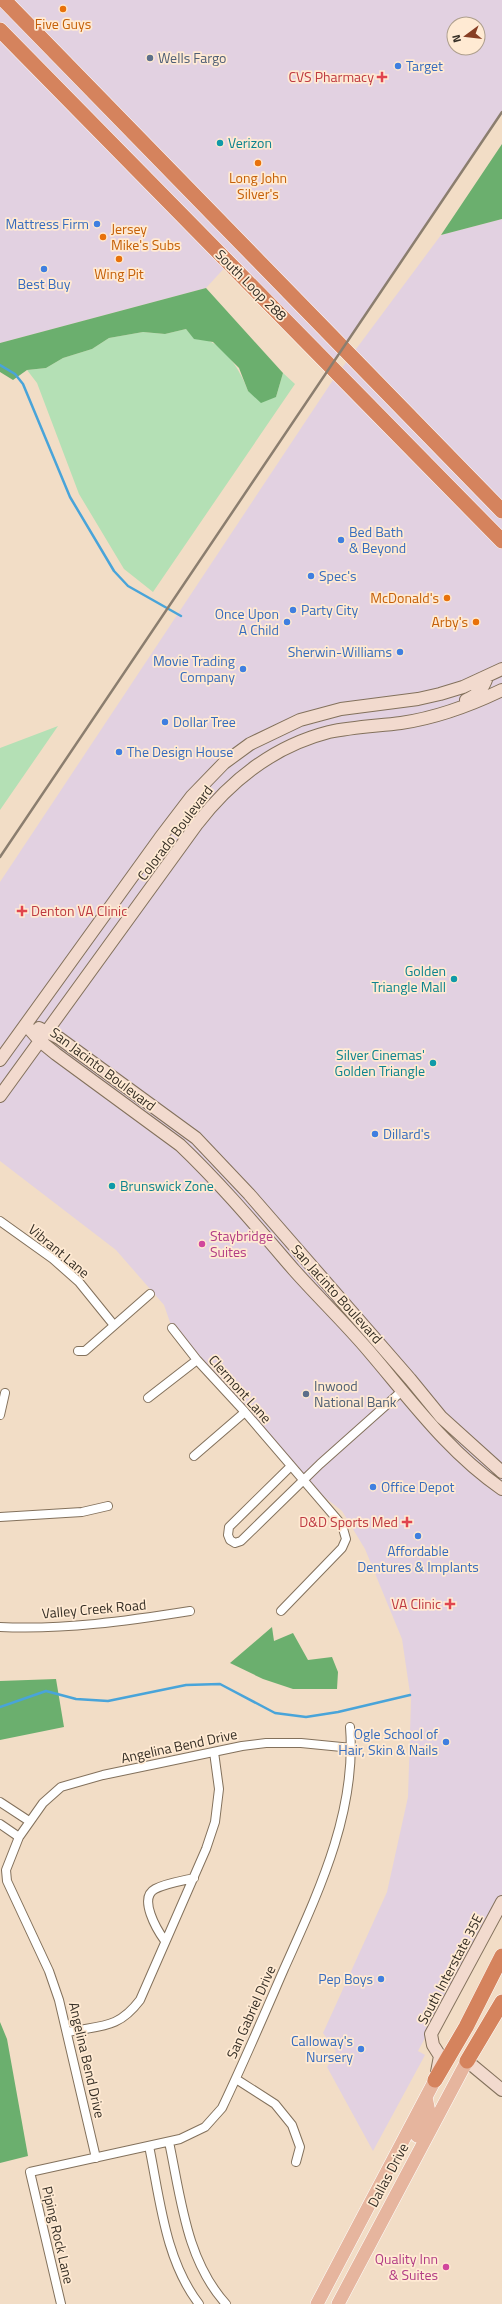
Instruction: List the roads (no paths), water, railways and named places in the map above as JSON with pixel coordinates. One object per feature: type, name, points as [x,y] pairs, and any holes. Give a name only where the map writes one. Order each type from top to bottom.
[{"type":"highway","name":"South Loop 288","points":[[4,0],[502,511]]},
{"type":"highway","name":"South Loop 288","points":[[0,30],[502,541]]},
{"type":"highway","points":[[435,2080],[466,2027],[502,1956]]},
{"type":"highway","points":[[467,2061],[502,2002]]},
{"type":"main road","name":"Colorado Boulevard","points":[[0,1060],[160,838],[192,796],[224,763],[250,744],[300,720],[371,704],[418,699],[452,690],[487,677],[502,669]]},
{"type":"main road","points":[[419,719],[427,713],[475,697],[484,686],[487,677]]},
{"type":"main road","name":"Colorado Boulevard","points":[[0,1096],[197,824],[230,786],[252,768],[284,749],[308,739],[334,732],[419,719],[479,701],[502,690]]},
{"type":"main road","points":[[331,712],[334,732]]},
{"type":"main road","name":"San Jacinto Boulevard","points":[[26,1025],[47,1030],[127,1086],[196,1138],[286,1237],[410,1379],[441,1417],[500,1470]]},
{"type":"main road","name":"San Jacinto Boulevard","points":[[26,1025],[40,1042],[180,1144],[221,1184],[392,1379],[432,1427],[463,1459],[488,1480],[502,1489]]},
{"type":"main road","points":[[123,1102],[127,1086]]},
{"type":"main road","points":[[123,1102],[137,1094]]},
{"type":"main road","points":[[275,1247],[286,1237]]},
{"type":"main road","points":[[392,1379],[402,1370]]},
{"type":"main road","points":[[402,1391],[410,1379]]},
{"type":"main road","points":[[488,1480],[500,1470]]},
{"type":"main road","name":"South Interstate 35E","points":[[435,2080],[440,2060],[437,2049],[431,2041],[433,2030],[502,1902]]},
{"type":"main road","points":[[467,2061],[491,2078],[502,2090]]},
{"type":"main road","name":"Dallas Drive","points":[[338,2304],[467,2061]]},
{"type":"main road","name":"Dallas Drive","points":[[317,2304],[435,2080]]},
{"type":"main road","points":[[401,2184],[411,2149],[429,2112],[426,2096]]},
{"type":"street","name":"Vibrant Lane","points":[[0,1221],[53,1259],[79,1282],[113,1324]]},
{"type":"street","points":[[78,1351],[85,1351],[113,1324],[150,1294]]},
{"type":"street","name":"Clermont Lane","points":[[172,1328],[197,1360],[245,1412],[342,1525],[346,1539],[342,1548],[280,1611]]},
{"type":"street","points":[[148,1398],[197,1360]]},
{"type":"street","points":[[291,1466],[229,1527],[228,1535],[230,1540],[235,1543],[241,1541],[303,1480],[402,1391]]},
{"type":"street","points":[[0,1415],[5,1393]]},
{"type":"street","points":[[194,1456],[245,1412]]},
{"type":"street","points":[[0,1517],[82,1512],[108,1506]]},
{"type":"street","name":"Valley Creek Road","points":[[0,1627],[91,1625],[190,1611]]},
{"type":"street","name":"San Gabriel Drive","points":[[30,2172],[169,2142],[205,2127],[222,2108],[303,1927],[329,1861],[340,1827],[352,1748],[350,1727]]},
{"type":"street","name":"Angelina Bend Drive","points":[[96,2158],[68,2032],[49,1971],[7,1881],[6,1870],[19,1837],[29,1821],[61,1787],[103,1775],[266,1743],[352,1748]]},
{"type":"street","points":[[68,2032],[115,2023],[125,2018],[140,2000],[194,1878],[215,1822],[219,1789],[214,1752]]},
{"type":"street","points":[[0,1802],[29,1821]]},
{"type":"street","points":[[0,1824],[19,1837]]},
{"type":"street","points":[[165,1941],[147,1904],[148,1894],[154,1889],[194,1878]]},
{"type":"street","points":[[236,2079],[275,2104],[292,2125],[300,2147],[296,2162]]},
{"type":"street","points":[[169,2142],[191,2244],[210,2284],[223,2303]]},
{"type":"street","points":[[148,2146],[167,2234],[176,2263],[187,2286],[199,2304]]},
{"type":"street","name":"Piping Rock Lane","points":[[30,2172],[61,2304]]},
{"type":"waterway","points":[[0,365],[15,374],[23,384],[70,497],[114,571],[128,586],[181,616]]},
{"type":"waterway","points":[[0,1707],[46,1691],[76,1699],[108,1701],[186,1685],[220,1684],[275,1713],[306,1717],[338,1712],[410,1695]]},
{"type":"railway","points":[[0,857],[502,112]]},
{"type":"place","name":"Five Guys","points":[[63,9]]},
{"type":"place","name":"Wells Fargo","points":[[150,58]]},
{"type":"place","name":"Target","points":[[398,66]]},
{"type":"place","name":"CVS Pharmacy","points":[[382,77]]},
{"type":"place","name":"Verizon","points":[[220,143]]},
{"type":"place","name":"Long John Silver's","points":[[258,163]]},
{"type":"place","name":"Mattress Firm","points":[[97,224]]},
{"type":"place","name":"Jersey Mike's Subs","points":[[103,237]]},
{"type":"place","name":"Wing Pit","points":[[119,259]]},
{"type":"place","name":"Best Buy","points":[[44,269]]},
{"type":"place","name":"Bed Bath & Beyond","points":[[341,540]]},
{"type":"place","name":"Spec's","points":[[311,576]]},
{"type":"place","name":"McDonald's","points":[[447,598]]},
{"type":"place","name":"Party City","points":[[293,610]]},
{"type":"place","name":"Once Upon A Child","points":[[287,622]]},
{"type":"place","name":"Arby's","points":[[476,622]]},
{"type":"place","name":"Sherwin-Williams","points":[[400,652]]},
{"type":"place","name":"Movie Trading Company","points":[[243,669]]},
{"type":"place","name":"Dollar Tree","points":[[165,722]]},
{"type":"place","name":"The Design House","points":[[119,752]]},
{"type":"place","name":"Denton VA Clinic","points":[[22,911]]},
{"type":"place","name":"Golden Triangle Mall","points":[[454,979]]},
{"type":"place","name":"Silver Cinemas' Golden Triangle","points":[[433,1063]]},
{"type":"place","name":"Dillard's","points":[[375,1134]]},
{"type":"place","name":"Brunswick Zone","points":[[112,1186]]},
{"type":"place","name":"Staybridge Suites","points":[[202,1244]]},
{"type":"place","name":"Inwood National Bank","points":[[306,1394]]},
{"type":"place","name":"Office Depot","points":[[373,1487]]},
{"type":"place","name":"D&D Sports Med","points":[[407,1522]]},
{"type":"place","name":"Affordable Dentures & Implants","points":[[418,1536]]},
{"type":"place","name":"VA Clinic","points":[[450,1604]]},
{"type":"place","name":"Ogle School of Hair, Skin & Nails","points":[[446,1742]]},
{"type":"place","name":"Pep Boys","points":[[381,1979]]},
{"type":"place","name":"Calloway's Nursery","points":[[361,2049]]},
{"type":"place","name":"Quality Inn & Suites","points":[[446,2267]]}]
